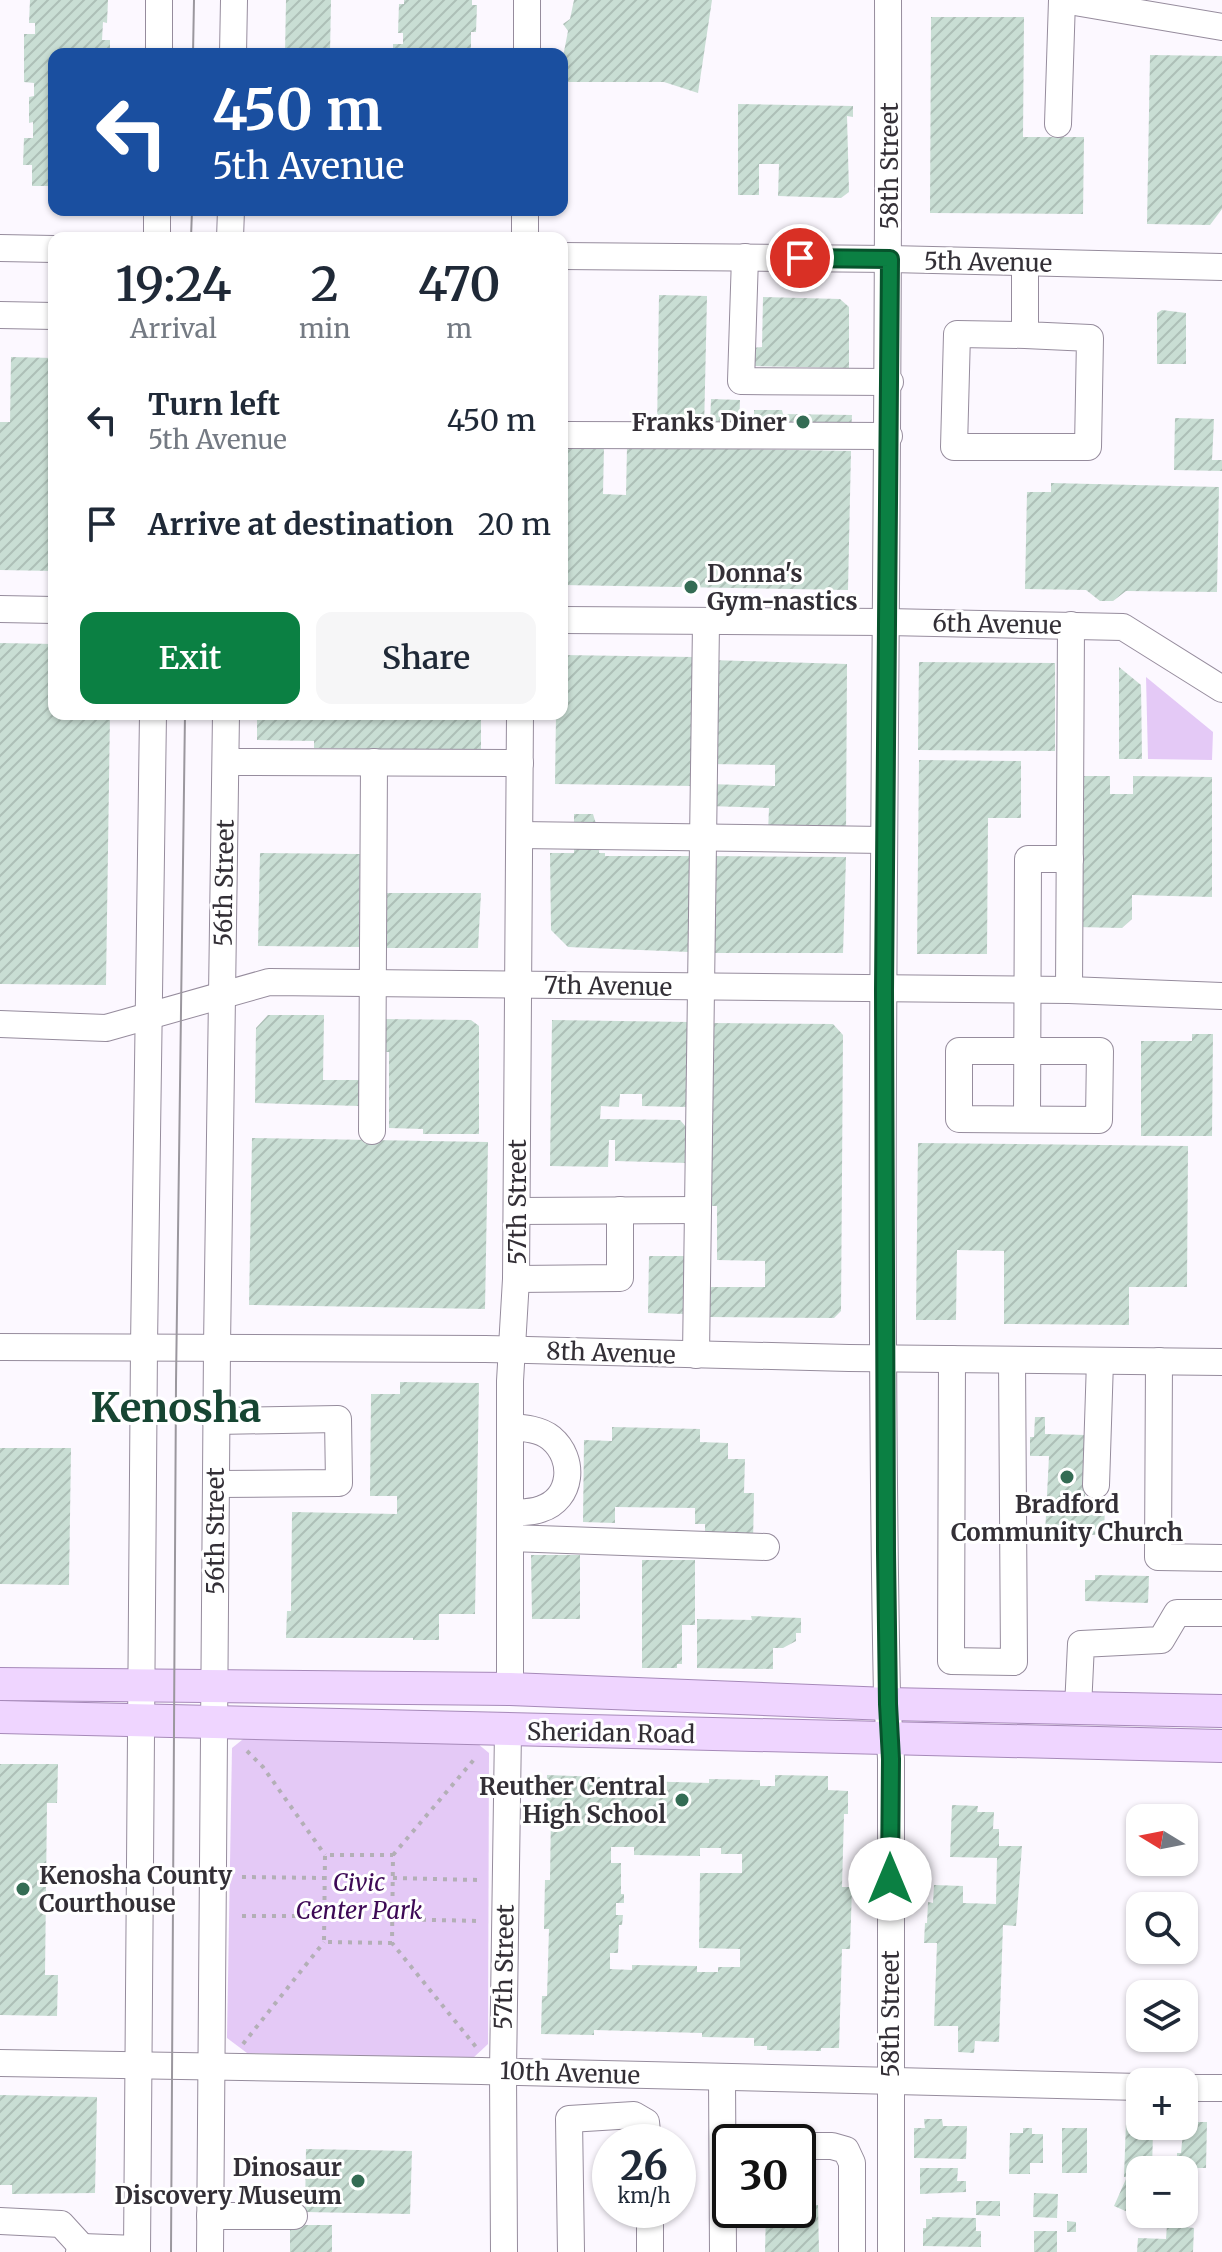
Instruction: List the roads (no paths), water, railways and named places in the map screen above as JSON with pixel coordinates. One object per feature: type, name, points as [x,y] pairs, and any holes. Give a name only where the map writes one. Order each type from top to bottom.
[{"type":"main road","name":"Sheridan Road","points":[[0,1684],[510,1689],[888,1704],[1222,1711]]},
{"type":"main road","name":"Sheridan Road","points":[[0,1717],[1222,1746]]},
{"type":"street","points":[[159,0],[159,48]]},
{"type":"street","points":[[233,48],[234,0]]},
{"type":"street","points":[[527,0],[527,48]]},
{"type":"street","name":"58th Street","points":[[888,0],[890,382],[884,990],[888,1704],[891,1740],[891,2252]]},
{"type":"street","points":[[1058,124],[1063,0],[1222,27]]},
{"type":"street","points":[[0,248],[48,249]]},
{"type":"street","name":"5th Avenue","points":[[568,256],[890,259],[1222,267]]},
{"type":"street","points":[[745,257],[741,381],[890,382]]},
{"type":"street","points":[[1025,263],[1025,335]]},
{"type":"street","points":[[0,315],[48,316]]},
{"type":"street","points":[[957,334],[1025,335],[1090,338],[1088,447],[954,447],[957,334]]},
{"type":"street","points":[[568,435],[889,436]]},
{"type":"street","points":[[0,609],[48,610]]},
{"type":"street","name":"6th Avenue","points":[[568,620],[1123,627],[1222,689]]},
{"type":"street","points":[[696,1355],[706,623]]},
{"type":"street","points":[[1069,990],[1071,625]]},
{"type":"street","points":[[0,2221],[61,2224],[80,2250],[137,2250],[144,1346],[153,720]]},
{"type":"street","name":"56th Street","points":[[210,2252],[216,1421],[226,720]]},
{"type":"street","name":"57th Street","points":[[510,1689],[510,1427],[517,1211],[520,720]]},
{"type":"street","points":[[226,762],[520,763]]},
{"type":"street","points":[[372,1131],[374,762]]},
{"type":"street","points":[[520,835],[884,840]]},
{"type":"street","points":[[1027,1119],[1028,859],[1070,859]]},
{"type":"street","name":"7th Avenue","points":[[0,1024],[106,1028],[269,982],[1069,990],[1222,996]]},
{"type":"street","points":[[959,1051],[1100,1051],[1099,1120],[1027,1119],[959,1119],[959,1051]]},
{"type":"street","points":[[516,1279],[620,1278],[620,1210]]},
{"type":"street","points":[[517,1211],[698,1210]]},
{"type":"street","name":"8th Avenue","points":[[0,1347],[511,1350],[1222,1362]]},
{"type":"street","points":[[952,1359],[951,1661],[1014,1662],[1012,1360]]},
{"type":"street","points":[[1096,1485],[1100,1361]]},
{"type":"street","points":[[1159,1361],[1158,1557],[1222,1558]]},
{"type":"street","points":[[216,1421],[338,1419],[339,1483],[216,1484]]},
{"type":"street","points":[[510,1427],[530,1429],[549,1436],[560,1448],[568,1477],[556,1501],[510,1526]]},
{"type":"street","points":[[510,1526],[766,1547]]},
{"type":"street","points":[[1078,1708],[1081,1644],[1161,1640],[1177,1613],[1222,1613]]},
{"type":"street","name":"57th Street","points":[[504,2252],[508,1730]]},
{"type":"street","name":"10th Avenue","points":[[0,2063],[503,2071],[1126,2087]]},
{"type":"street","points":[[569,2073],[571,2252]]},
{"type":"street","points":[[722,2077],[725,2124]]},
{"type":"street","points":[[1198,2088],[1222,2088]]},
{"type":"street","points":[[569,2119],[634,2115],[646,2124]]},
{"type":"street","points":[[816,2146],[846,2150],[852,2163],[852,2252]]},
{"type":"street","points":[[210,2216],[294,2216]]},
{"type":"street","points":[[650,2228],[650,2252]]},
{"type":"street","points":[[723,2252],[724,2228]]},
{"type":"tram line","points":[[193,48],[194,0]]},
{"type":"tram line","points":[[191,232],[192,216]]},
{"type":"tram line","points":[[171,2252],[176,1383],[185,720]]},
{"type":"place","name":"Franks Diner","points":[[803,422]]},
{"type":"place","name":"Donna's Gym-nastics","points":[[691,587]]},
{"type":"place","name":"Bradford Community Church","points":[[1067,1477]]},
{"type":"place","name":"Reuther Central High School","points":[[682,1800]]},
{"type":"place","name":"Kenosha County Courthouse","points":[[23,1889]]},
{"type":"place","name":"Dinosaur Discovery Museum","points":[[358,2181]]},
{"type":"district","name":"Kenosha","points":[[176,1408]]},
{"type":"park label","name":"Civic Center Park","points":[[359,1896]]}]
